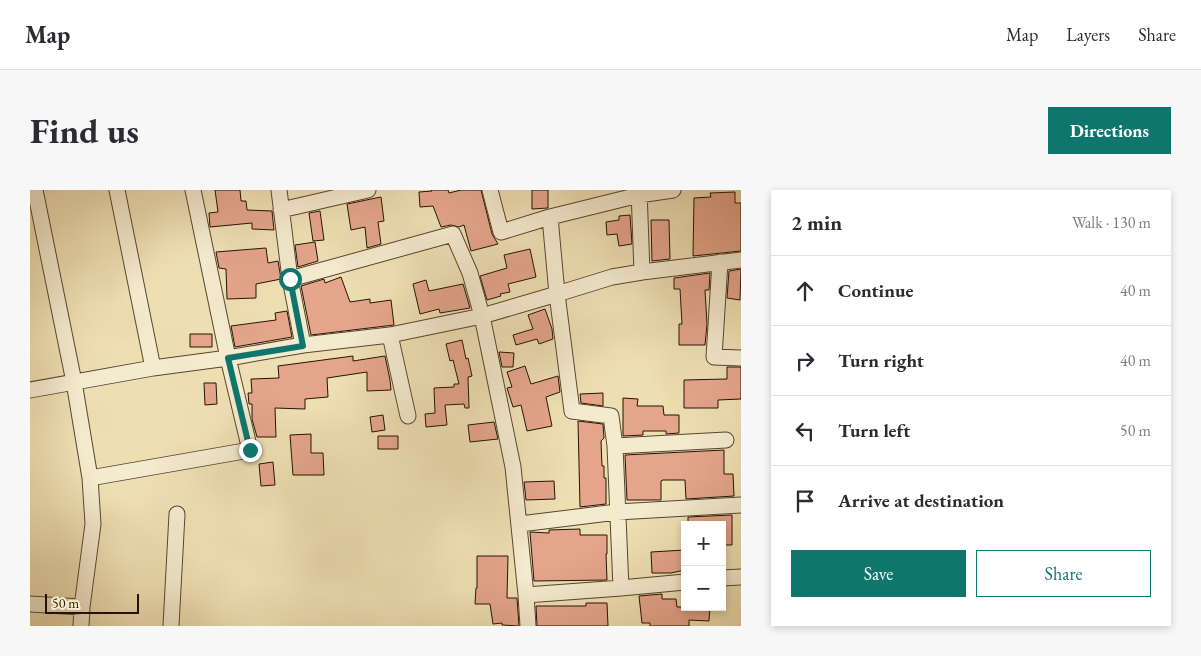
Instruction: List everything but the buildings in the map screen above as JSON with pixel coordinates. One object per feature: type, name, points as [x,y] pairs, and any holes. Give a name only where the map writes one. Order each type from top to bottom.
[{"type":"street","points":[[35,190],[74,382],[90,478],[93,524],[81,626]]},
{"type":"street","points":[[118,190],[153,368]]},
{"type":"street","points":[[90,478],[250,450],[228,358],[193,190]]},
{"type":"street","points":[[279,190],[290,279],[303,346]]},
{"type":"street","points":[[490,190],[501,232],[639,192],[674,190]]},
{"type":"street","points":[[281,210],[359,191]]},
{"type":"street","points":[[639,192],[642,272]]},
{"type":"street","points":[[550,217],[557,294],[572,411],[611,416],[615,446],[621,588]]},
{"type":"street","points":[[290,279],[453,234],[470,273],[482,316],[513,467],[520,524],[528,626]]},
{"type":"street","points":[[30,390],[153,368],[390,335],[482,316],[612,277],[741,260]]},
{"type":"street","points":[[720,262],[714,357],[741,358]]},
{"type":"street","points":[[390,335],[408,416]]},
{"type":"street","points":[[615,446],[726,440]]},
{"type":"street","points":[[520,524],[617,512],[741,505]]},
{"type":"street","points":[[171,626],[177,514]]},
{"type":"street","points":[[726,578],[741,577]]},
{"type":"street","points":[[526,595],[681,582]]},
{"type":"street","points":[[30,604],[82,606]]},
{"type":"route","points":[[250,450],[228,358],[303,346],[290,279]]}]
